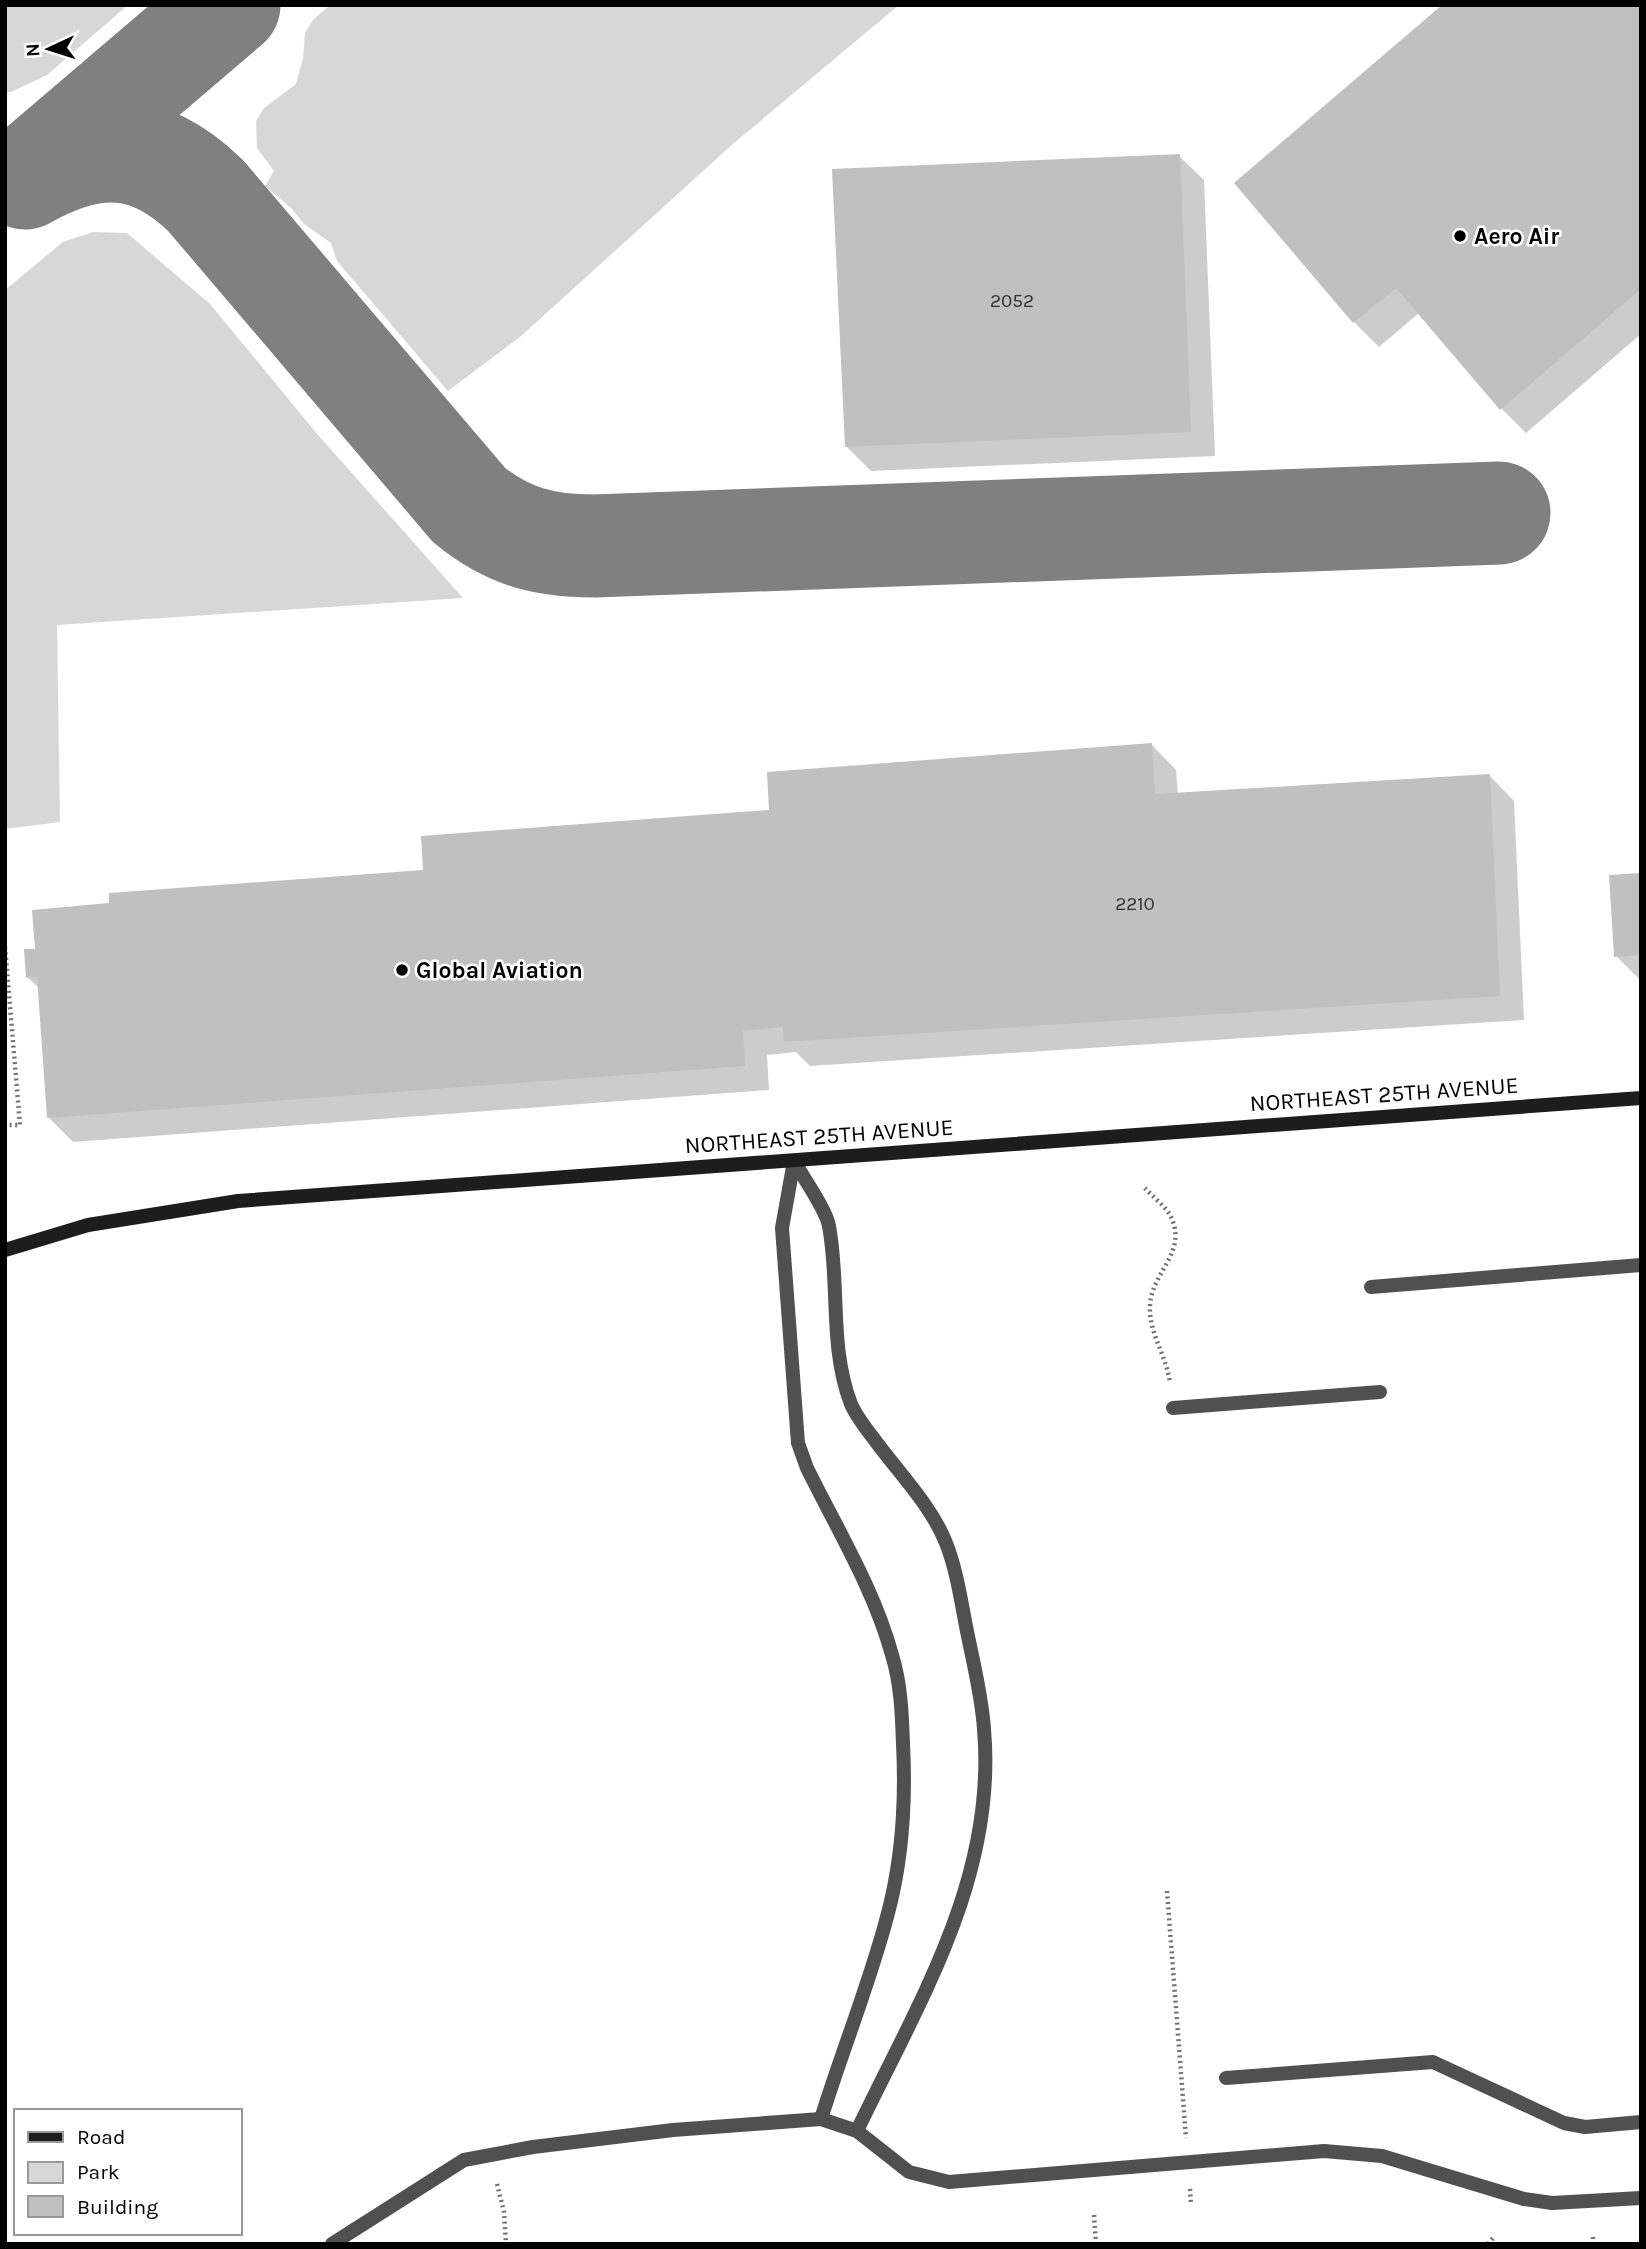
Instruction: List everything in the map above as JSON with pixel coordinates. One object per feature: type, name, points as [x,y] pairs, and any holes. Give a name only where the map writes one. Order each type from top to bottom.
[{"type":"main road","name":"NORTHEAST 25TH AVENUE","points":[[5,1250],[89,1225],[238,1201],[1641,1098]]},
{"type":"lane","points":[[794,1161],[782,1228],[798,1443],[807,1468],[877,1609],[893,1657],[902,1708],[904,1764],[904,1808],[899,1859],[887,1917],[821,2119]]},
{"type":"lane","points":[[794,1161],[829,1223],[838,1345],[843,1380],[852,1407],[929,1513],[946,1543],[978,1685],[984,1731],[982,1821],[956,1925],[930,1985],[856,2131]]},
{"type":"lane","points":[[1371,1287],[1641,1265]]},
{"type":"lane","points":[[1173,1408],[1380,1392]]},
{"type":"lane","points":[[1226,2078],[1433,2062],[1564,2123],[1585,2127],[1641,2122]]},
{"type":"lane","points":[[331,2244],[464,2160],[533,2147],[673,2130],[821,2119],[856,2131],[909,2172],[949,2182],[1338,2151],[1382,2156],[1524,2199],[1552,2203],[1641,2198]]},
{"type":"path","points":[[5,947],[20,1125],[5,1125]]},
{"type":"path","points":[[1145,1188],[1170,1214],[1176,1235],[1172,1258],[1158,1275],[1150,1307],[1153,1327],[1167,1366],[1173,1408]]},
{"type":"path","points":[[1167,1891],[1191,2205]]},
{"type":"path","points":[[497,2183],[504,2212],[506,2244]]},
{"type":"path","points":[[1094,2215],[1096,2244]]},
{"type":"path","points":[[1593,2237],[1593,2244]]},
{"type":"path","points":[[1488,2244],[1493,2238]]},
{"type":"green space","points":[[5,5],[128,5],[47,75],[11,92],[5,92]]},
{"type":"green space","points":[[330,5],[899,5],[734,143],[520,337],[448,391],[337,261],[331,243],[304,224],[291,208],[265,186],[274,171],[257,148],[256,121],[264,108],[296,84],[303,58],[305,33],[313,20]]},
{"type":"green space","points":[[93,232],[127,233],[210,304],[318,435],[463,598],[57,625],[60,822],[5,829],[5,290],[63,242]]},
{"type":"building","name":"Aero Air","points":[[1442,5],[1641,5],[1641,289],[1500,410],[1396,288],[1353,323],[1234,183]]},
{"type":"building","points":[[1180,154],[1191,432],[845,447],[832,169]]},
{"type":"building","points":[[1152,743],[1155,794],[1490,774],[1500,996],[784,1042],[783,1027],[743,1031],[745,1066],[47,1118],[37,977],[26,978],[24,949],[35,949],[32,910],[109,903],[109,893],[423,870],[421,836],[769,810],[767,772]]},
{"type":"building","points":[[1641,873],[1641,955],[1614,957],[1609,875]]},
{"type":"taxiway","points":[[31,174],[229,5]]},
{"type":"taxiway","points":[[25,178],[74,157],[119,151],[141,155],[184,177],[206,196],[469,505],[498,525],[528,538],[559,544],[594,546],[1499,513]]},
{"type":"place","name":"Aero Air","points":[[1460,236]]},
{"type":"place","name":"Global Aviation","points":[[402,970]]}]
